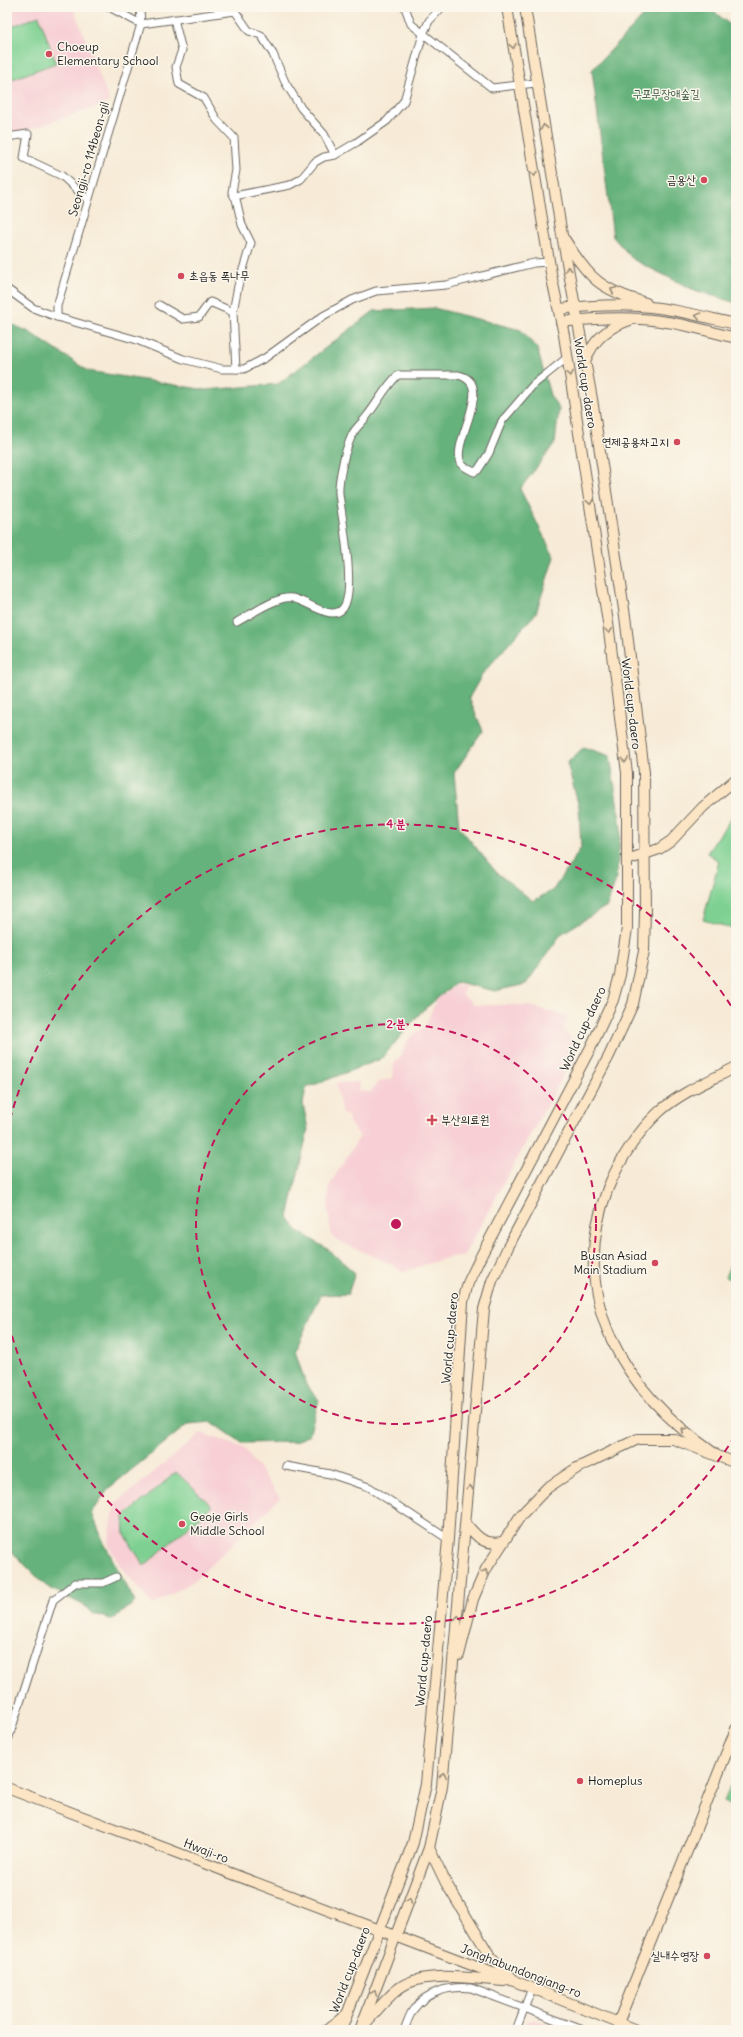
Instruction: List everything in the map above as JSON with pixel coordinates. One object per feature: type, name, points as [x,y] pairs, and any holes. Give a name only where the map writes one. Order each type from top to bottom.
[{"type":"main road","name":"World cup-daero","points":[[341,2030],[413,1843],[426,1784],[448,1539],[465,1295],[468,1283],[591,1047],[613,1000],[625,950],[627,928],[627,773],[608,623],[568,357],[549,262],[518,84],[507,7]]},
{"type":"main road","name":"World cup-daero","points":[[360,2030],[429,1848],[442,1787],[484,1309],[492,1281],[508,1247],[609,1056],[633,1004],[644,951],[646,855],[644,772],[625,616],[585,361],[536,83],[525,7]]},
{"type":"main road","points":[[562,235],[580,264],[597,282],[622,294],[663,308],[736,324]]},
{"type":"main road","points":[[559,309],[612,305],[663,308]]},
{"type":"main road","points":[[561,322],[614,317],[636,318],[662,321],[736,338]]},
{"type":"main road","points":[[585,361],[601,335],[620,323],[636,318]]},
{"type":"main road","points":[[627,860],[646,855],[671,841],[703,807],[736,779]]},
{"type":"main road","points":[[715,1454],[681,1428],[647,1396],[625,1365],[607,1327],[600,1301],[593,1261],[594,1239],[598,1220],[617,1168],[649,1124],[660,1112],[675,1100],[706,1080],[736,1067]]},
{"type":"main road","points":[[452,1676],[474,1599],[486,1569],[502,1542],[521,1515],[547,1488],[577,1468],[638,1439],[673,1439],[736,1463]]},
{"type":"main road","points":[[466,1525],[484,1542],[491,1544],[502,1542]]},
{"type":"main road","points":[[618,2023],[736,1730]]},
{"type":"main road","name":"Hwaji-ro","points":[[7,1788],[395,1937]]},
{"type":"main road","points":[[429,1848],[446,1883],[490,1956],[516,1982]]},
{"type":"main road","name":"Jonghabundongjang-ro","points":[[395,1937],[532,1988],[636,2030]]},
{"type":"main road","points":[[360,2030],[398,1988],[412,1980],[449,1977],[516,1982]]},
{"type":"main road","points":[[327,2030],[348,2013]]},
{"type":"street","points":[[108,7],[141,24],[235,9],[249,31],[261,35],[273,54],[285,82],[302,108],[324,134],[335,154]]},
{"type":"street","name":"Seongji-ro 114beon-gil","points":[[57,316],[57,306],[141,24],[140,7]]},
{"type":"street","points":[[405,7],[411,24],[492,88],[536,83]]},
{"type":"street","points":[[234,196],[290,184],[301,179],[315,162],[324,157],[335,154],[378,129],[404,101],[423,34],[429,21],[442,7]]},
{"type":"street","points":[[174,19],[182,50],[176,67],[179,84],[204,98],[217,120],[234,138],[236,170],[232,192],[242,225],[251,243],[238,286],[233,312],[236,369]]},
{"type":"street","points":[[7,137],[28,134],[24,158],[62,176],[88,200]]},
{"type":"street","points":[[7,289],[33,308],[137,340],[183,359],[222,369],[244,369],[265,358],[324,316],[352,300],[370,293],[413,287],[446,285],[534,263],[549,262]]},
{"type":"street","points":[[159,305],[183,319],[199,317],[210,302],[233,312]]},
{"type":"street","points":[[237,622],[277,601],[291,598],[306,602],[327,613],[333,614],[343,609],[346,603],[349,576],[339,492],[344,457],[352,433],[367,416],[387,386],[398,375],[458,374],[466,376],[469,379],[474,393],[459,455],[464,467],[474,472],[478,470],[489,453],[502,420],[533,386],[568,357]]},
{"type":"street","points":[[286,1466],[330,1474],[369,1488],[448,1539]]},
{"type":"street","points":[[7,1743],[53,1600],[75,1583],[103,1583],[116,1577]]},
{"type":"street","points":[[404,2030],[412,2011],[416,2006],[429,1996],[448,1987],[471,1988],[583,2030]]},
{"type":"street","points":[[516,2030],[532,1988]]},
{"type":"shaded area","name":"Choeup Elementary School","points":[[7,7],[73,7],[110,102],[23,132],[7,134]]},
{"type":"shaded area","points":[[466,984],[462,994],[474,1005],[525,1005],[567,1016],[563,1030],[579,1047],[463,1257],[450,1257],[402,1272],[389,1263],[340,1242],[331,1235],[328,1207],[329,1186],[360,1136],[350,1124],[348,1116],[342,1114],[336,1083],[358,1082],[360,1091],[370,1092],[379,1082],[393,1078],[394,1064],[401,1056],[409,1038],[425,1026],[437,999],[456,985]]},
{"type":"shaded area","name":"Geoje Girls Middle School","points":[[201,1433],[244,1448],[280,1498],[194,1581],[153,1605],[120,1566],[108,1544],[115,1504]]},
{"type":"shaded area","points":[[532,2019],[563,2030],[524,2030],[527,2021]]},
{"type":"green space","name":"구포무장애숲길","points":[[652,7],[709,7],[736,30],[736,303],[694,290],[634,260],[613,237],[592,70]]},
{"type":"green space","points":[[39,16],[56,63],[7,81],[7,28]]},
{"type":"green space","points":[[434,308],[521,330],[537,348],[550,395],[559,409],[555,443],[520,489],[554,557],[536,613],[483,673],[469,698],[483,731],[454,773],[459,827],[497,873],[533,901],[553,890],[581,848],[579,807],[567,763],[584,747],[610,756],[621,827],[616,880],[607,906],[561,934],[526,984],[495,991],[457,982],[422,1011],[381,1059],[306,1088],[303,1104],[308,1129],[288,1217],[298,1231],[329,1250],[355,1273],[348,1294],[321,1295],[295,1351],[306,1385],[319,1400],[309,1435],[295,1442],[242,1443],[212,1422],[188,1424],[109,1488],[92,1513],[103,1541],[135,1602],[113,1620],[94,1614],[83,1605],[46,1586],[11,1551],[7,1550],[7,322],[29,332],[88,371],[206,390],[278,384],[374,311]]},
{"type":"green space","points":[[736,811],[736,909],[731,928],[703,920],[719,861],[707,853]]},
{"type":"green space","points":[[736,1251],[736,1282],[725,1277]]},
{"type":"green space","points":[[176,1472],[212,1506],[144,1566],[125,1535],[124,1517]]},
{"type":"green space","points":[[736,1771],[736,1807],[724,1802]]},
{"type":"place","name":"Choeup Elementary School","points":[[49,54]]},
{"type":"place","name":"금용산","points":[[704,180]]},
{"type":"place","name":"초읍동 폭나무","points":[[181,276]]},
{"type":"place","name":"연제공용차고지","points":[[677,442]]},
{"type":"place","name":"부산의료원","points":[[432,1120]]},
{"type":"place","name":"Busan Asiad Main Stadium","points":[[655,1263]]},
{"type":"place","name":"Geoje Girls Middle School","points":[[182,1524]]},
{"type":"place","name":"Homeplus","points":[[580,1781]]},
{"type":"place","name":"실내수영장","points":[[707,1956]]}]
